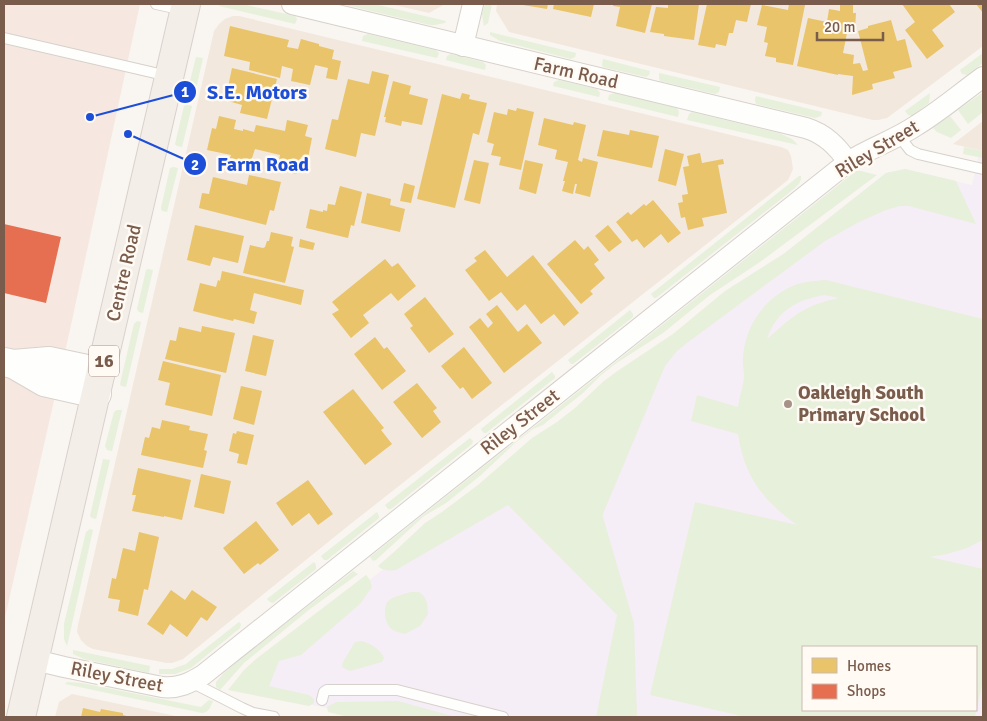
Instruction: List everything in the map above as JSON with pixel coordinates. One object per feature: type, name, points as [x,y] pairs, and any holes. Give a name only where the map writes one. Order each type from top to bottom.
[{"type":"main road","name":"Centre Road","points":[[21,717],[185,7]]},
{"type":"street","name":"Farm Road","points":[[292,4],[806,128],[818,132],[830,140],[848,162]]},
{"type":"street","points":[[463,46],[473,4]]},
{"type":"street","name":"Riley Street","points":[[35,660],[162,687],[176,688],[203,675],[848,162],[917,125],[983,77]]},
{"type":"street","points":[[8,363],[44,382],[99,383]]},
{"type":"lane","points":[[156,4],[185,7]]},
{"type":"lane","points":[[4,38],[169,77]]},
{"type":"lane","points":[[899,136],[910,150],[918,154],[983,169]]},
{"type":"lane","points":[[191,682],[253,713],[274,717]]},
{"type":"lane","points":[[322,700],[324,692],[327,690],[397,690],[503,717]]},
{"type":"shaded area","points":[[4,4],[140,4],[71,325],[4,622]]},
{"type":"shaded area","points":[[390,4],[445,4],[429,13]]},
{"type":"shaded area","points":[[497,4],[983,4],[983,46],[887,118],[873,120],[509,32],[496,11]]},
{"type":"shaded area","points":[[233,16],[781,147],[788,150],[793,169],[788,180],[348,526],[183,659],[167,663],[93,649],[81,640],[77,632],[214,31],[225,19]]},
{"type":"shaded area","points":[[983,121],[983,151],[953,144]]},
{"type":"shaded area","name":"Oakleigh South Primary School","points":[[980,150],[983,151],[983,717],[371,717],[230,688],[886,173],[905,169],[972,185]]},
{"type":"shaded area","points":[[72,694],[180,717],[55,717],[59,702]]},
{"type":"green space","points":[[220,4],[242,4],[295,16],[297,19],[295,24],[219,6]]},
{"type":"green space","points":[[342,4],[374,4],[446,21],[445,23],[430,25]]},
{"type":"green space","points":[[485,4],[492,4],[488,23],[484,26],[482,14]]},
{"type":"green space","points":[[490,32],[576,53],[575,57],[571,59],[500,41],[490,35]]},
{"type":"green space","points":[[368,34],[435,50],[439,53],[437,58],[362,41],[363,36]]},
{"type":"green space","points":[[983,53],[983,63],[967,75],[962,74],[960,70]]},
{"type":"green space","points":[[451,54],[483,62],[486,65],[485,70],[446,60],[447,56]]},
{"type":"green space","points":[[196,57],[203,58],[194,98],[189,97],[187,93]]},
{"type":"green space","points":[[603,59],[650,71],[649,75],[646,77],[603,67]]},
{"type":"green space","points":[[659,73],[720,87],[719,92],[715,94],[660,81]]},
{"type":"green space","points":[[559,80],[597,89],[600,93],[599,97],[553,86],[554,82]]},
{"type":"green space","points":[[615,93],[677,108],[679,112],[678,117],[608,100],[609,95]]},
{"type":"green space","points":[[930,93],[929,103],[912,116],[908,115],[905,111]]},
{"type":"green space","points":[[982,93],[983,112],[968,124],[958,110]]},
{"type":"green space","points":[[756,96],[822,112],[821,116],[815,118],[756,104]]},
{"type":"green space","points":[[184,106],[192,106],[182,147],[175,144]]},
{"type":"green space","points":[[692,112],[779,133],[792,139],[798,145],[687,120]]},
{"type":"green space","points":[[950,116],[961,130],[951,138],[937,132],[933,128]]},
{"type":"green space","points":[[964,147],[983,151],[983,158],[963,154]]},
{"type":"green space","points":[[170,168],[178,168],[167,212],[162,211],[161,208]]},
{"type":"green space","points":[[905,169],[956,181],[976,224],[909,206],[900,206],[886,210],[859,222],[825,241],[687,343],[677,351],[665,366],[603,514],[634,623],[636,717],[596,717],[617,615],[508,505],[396,570],[386,570],[378,566],[425,523],[478,485],[532,438],[575,408],[604,381],[673,334],[725,291],[785,253],[886,173]]},
{"type":"green space","points":[[856,171],[877,175],[760,262],[710,295],[663,333],[615,364],[543,425],[533,429],[515,443],[481,475],[446,503],[424,516],[373,561],[370,557]]},
{"type":"green space","points":[[801,176],[800,181],[794,189],[654,298],[651,294]]},
{"type":"green space","points":[[146,270],[153,270],[143,313],[137,309]]},
{"type":"green space","points":[[826,280],[983,319],[983,540],[967,548],[930,557],[983,569],[983,681],[977,708],[977,646],[802,646],[802,711],[976,711],[975,717],[746,717],[650,695],[695,502],[797,525],[774,507],[757,486],[745,463],[738,434],[691,421],[697,395],[738,407],[744,379],[743,360],[745,345],[752,324],[758,314],[774,297],[795,285],[810,281]],"holes":[[[825,295],[838,298],[814,305],[799,313],[767,339],[776,321],[797,303]]]},
{"type":"green space","points":[[630,310],[633,317],[571,364],[568,360]]},
{"type":"green space","points":[[137,321],[141,322],[126,387],[121,386],[134,324]]},
{"type":"green space","points":[[552,372],[555,378],[484,433],[481,429]]},
{"type":"green space","points":[[122,410],[112,451],[107,450],[105,446],[114,412]]},
{"type":"green space","points":[[470,438],[473,441],[472,444],[391,509],[388,509],[385,505]]},
{"type":"green space","points":[[103,459],[110,460],[96,519],[90,516]]},
{"type":"green space","points":[[377,512],[379,518],[327,560],[324,560],[321,556]]},
{"type":"green space","points":[[90,529],[93,530],[67,646],[64,639],[64,624],[86,532]]},
{"type":"green space","points":[[314,562],[316,569],[273,603],[267,599]]},
{"type":"green space","points":[[353,571],[358,574],[310,609],[244,663],[220,690],[216,687],[216,682],[240,659]]},
{"type":"green space","points":[[366,575],[372,587],[361,603],[301,655],[279,661],[269,686],[309,695],[314,699],[314,703],[309,706],[228,690],[244,670],[256,659]]},
{"type":"green space","points":[[411,592],[419,592],[424,596],[428,614],[420,626],[405,634],[394,631],[386,621],[386,604],[390,599]]},
{"type":"green space","points":[[239,622],[241,624],[240,628],[191,668],[175,674],[159,674],[159,669],[172,669],[186,664]]},
{"type":"green space","points":[[362,641],[378,649],[384,658],[382,662],[350,671],[342,667],[355,642]]},
{"type":"green space","points":[[73,650],[150,666],[149,673],[84,659],[73,654]]},
{"type":"green space","points":[[67,682],[82,683],[201,707],[209,700],[213,701],[208,711],[202,713],[65,684]]},
{"type":"green space","points":[[398,701],[456,717],[348,717],[328,712],[327,707],[336,702]]},
{"type":"building: Homes","points":[[523,4],[548,4],[547,9]]},
{"type":"building: Homes","points":[[554,4],[594,4],[591,17],[553,9]]},
{"type":"building: Homes","points":[[614,4],[652,4],[645,33],[616,26],[620,7],[613,6]]},
{"type":"building: Homes","points":[[668,4],[699,4],[694,40],[650,32],[656,7],[668,8]]},
{"type":"building: Homes","points":[[707,4],[751,4],[747,22],[736,20],[733,33],[729,33],[726,46],[716,44],[715,48],[698,45]]},
{"type":"building: Homes","points":[[789,4],[805,5],[793,65],[776,62],[776,58],[765,56],[768,43],[764,42],[767,27],[757,25],[762,5],[788,10]]},
{"type":"building: Homes","points":[[840,4],[853,4],[853,13],[856,13],[855,29],[848,28],[843,53],[854,55],[853,64],[860,63],[863,71],[868,70],[858,31],[868,28],[868,26],[891,20],[897,41],[905,39],[912,67],[893,72],[895,78],[872,84],[873,89],[852,95],[853,76],[838,75],[797,66],[808,18],[827,22],[829,9],[840,11]]},
{"type":"building: Homes","points":[[902,4],[949,4],[955,12],[932,30],[944,46],[927,59],[905,30],[915,22]]},
{"type":"building: Homes","points":[[976,4],[983,4],[983,13]]},
{"type":"building: Homes","points":[[230,26],[289,40],[287,47],[298,49],[301,39],[334,50],[332,59],[341,61],[337,80],[326,78],[328,68],[315,65],[310,85],[291,81],[293,69],[282,66],[280,78],[249,70],[250,62],[224,56]]},
{"type":"building: Homes","points":[[232,68],[277,79],[267,119],[240,113],[242,105],[228,101],[231,88],[228,87]]},
{"type":"building: Homes","points":[[372,71],[389,75],[375,136],[361,133],[356,157],[325,149],[332,119],[338,120],[348,79],[369,84]]},
{"type":"building: Homes","points":[[393,81],[411,86],[409,94],[428,99],[422,125],[402,121],[401,126],[385,122],[386,117],[384,117]]},
{"type":"building: Homes","points":[[462,93],[470,95],[469,99],[487,103],[479,135],[473,133],[455,208],[417,199],[442,94],[460,99]]},
{"type":"building: Homes","points":[[517,108],[534,112],[521,170],[499,165],[501,157],[491,155],[494,144],[487,142],[494,112],[507,115],[508,109],[516,111]]},
{"type":"building: Homes","points":[[219,116],[236,120],[234,129],[243,131],[243,129],[254,132],[256,125],[285,131],[287,120],[308,125],[305,136],[312,138],[308,158],[301,157],[297,174],[282,171],[278,165],[280,155],[255,149],[252,158],[247,162],[230,158],[231,155],[207,150],[212,128],[216,129]]},
{"type":"building: Homes","points":[[544,118],[573,125],[574,122],[586,125],[578,160],[582,162],[583,158],[598,162],[590,197],[575,193],[577,184],[575,184],[573,194],[562,191],[568,162],[555,159],[557,150],[538,145]]},
{"type":"building: Homes","points":[[603,130],[629,135],[630,130],[659,136],[652,168],[597,156]]},
{"type":"building: Homes","points":[[665,149],[684,154],[676,186],[658,181]]},
{"type":"building: Homes","points":[[700,153],[702,163],[723,159],[724,164],[718,165],[727,213],[702,218],[704,226],[688,230],[685,217],[681,218],[678,203],[683,202],[682,195],[688,194],[683,167],[689,166],[687,156]]},
{"type":"building: Homes","points":[[474,160],[489,163],[480,204],[464,200]]},
{"type":"building: Homes","points":[[525,160],[543,164],[536,194],[519,189]]},
{"type":"building: Homes","points":[[249,175],[281,182],[274,211],[270,210],[266,225],[199,208],[202,193],[209,194],[213,177],[247,185]]},
{"type":"building: Homes","points":[[404,183],[415,186],[411,203],[400,201]]},
{"type":"building: Homes","points":[[340,186],[362,192],[354,226],[351,225],[348,238],[306,228],[310,209],[323,212],[323,210],[327,211],[328,204],[335,205]]},
{"type":"building: Homes","points":[[367,193],[391,199],[390,205],[405,209],[400,232],[361,223]]},
{"type":"building: Homes","points":[[653,200],[681,233],[668,243],[661,234],[644,248],[637,239],[632,242],[616,222],[628,212],[631,215],[644,204],[646,206]]},
{"type":"building: Homes","points":[[195,225],[244,236],[238,263],[213,257],[210,266],[187,260]]},
{"type":"building: Homes","points":[[608,225],[622,242],[609,252],[595,236]]},
{"type":"building: Homes","points":[[271,232],[293,237],[291,246],[294,247],[285,283],[243,273],[250,245],[265,247]]},
{"type":"building: Homes","points":[[300,239],[315,243],[313,250],[299,247]]},
{"type":"building: Homes","points":[[575,240],[584,250],[588,246],[599,260],[594,264],[605,278],[590,291],[593,294],[581,304],[547,264]]},
{"type":"building: Homes","points":[[485,250],[507,277],[533,255],[579,313],[564,326],[554,314],[541,324],[525,304],[517,311],[501,292],[489,301],[465,270],[477,261],[474,258]]},
{"type":"building: Homes","points":[[385,259],[392,267],[398,263],[416,286],[398,301],[391,293],[363,315],[369,323],[351,338],[332,314],[339,310],[332,302]]},
{"type":"building: Homes","points":[[222,271],[304,290],[301,305],[254,293],[250,310],[257,312],[254,324],[193,311],[200,283],[216,287],[218,280],[220,281]]},
{"type":"building: Homes","points":[[425,297],[454,334],[429,353],[410,328],[413,326],[404,314]]},
{"type":"building: Homes","points":[[497,305],[518,332],[527,324],[542,343],[504,373],[469,327],[480,318],[488,328],[493,323],[486,314]]},
{"type":"building: Homes","points":[[202,326],[235,333],[226,373],[165,359],[170,340],[176,341],[179,327],[201,332]]},
{"type":"building: Homes","points":[[253,335],[274,340],[266,376],[245,371]]},
{"type":"building: Homes","points":[[375,337],[384,349],[387,347],[406,371],[382,390],[354,354]]},
{"type":"building: Homes","points":[[464,347],[492,383],[472,399],[463,387],[460,389],[441,366]]},
{"type":"building: Homes","points":[[163,361],[221,375],[212,416],[165,405],[170,383],[158,380]]},
{"type":"building: Homes","points":[[417,383],[437,408],[433,411],[441,422],[422,438],[393,402]]},
{"type":"building: Homes","points":[[241,386],[262,391],[254,425],[233,419]]},
{"type":"building: Homes","points":[[353,389],[384,428],[381,430],[392,444],[365,465],[323,412]]},
{"type":"building: Homes","points":[[162,420],[190,426],[189,430],[208,434],[204,450],[207,451],[203,468],[141,455],[145,437],[149,438],[152,427],[160,429]]},
{"type":"building: Homes","points":[[237,431],[254,435],[247,465],[237,463],[239,454],[229,451],[233,433],[236,434]]},
{"type":"building: Homes","points":[[138,468],[191,480],[182,520],[132,511],[136,495],[132,495]]},
{"type":"building: Homes","points":[[201,474],[231,481],[224,514],[194,507]]},
{"type":"building: Homes","points":[[308,480],[333,514],[318,525],[309,513],[292,526],[276,503]]},
{"type":"building: Homes","points":[[256,521],[279,550],[260,565],[258,563],[244,574],[223,548]]},
{"type":"building: Homes","points":[[139,532],[159,537],[148,590],[144,589],[138,616],[118,611],[120,600],[108,598],[112,578],[116,579],[123,548],[135,551]]},
{"type":"building: Homes","points":[[171,590],[185,600],[192,590],[217,607],[207,621],[201,617],[187,637],[170,624],[163,635],[147,624]]},
{"type":"building: Homes","points":[[83,708],[100,712],[101,709],[123,713],[123,715],[130,717],[81,717]]},
{"type":"building: Shops","points":[[4,224],[61,237],[46,303],[4,293]]},
{"type":"place","name":"S.E. Motors","points":[[90,117]]},
{"type":"place","name":"Farm Road","points":[[128,134]]},
{"type":"place","name":"Oakleigh South Primary School","points":[[788,404]]}]
